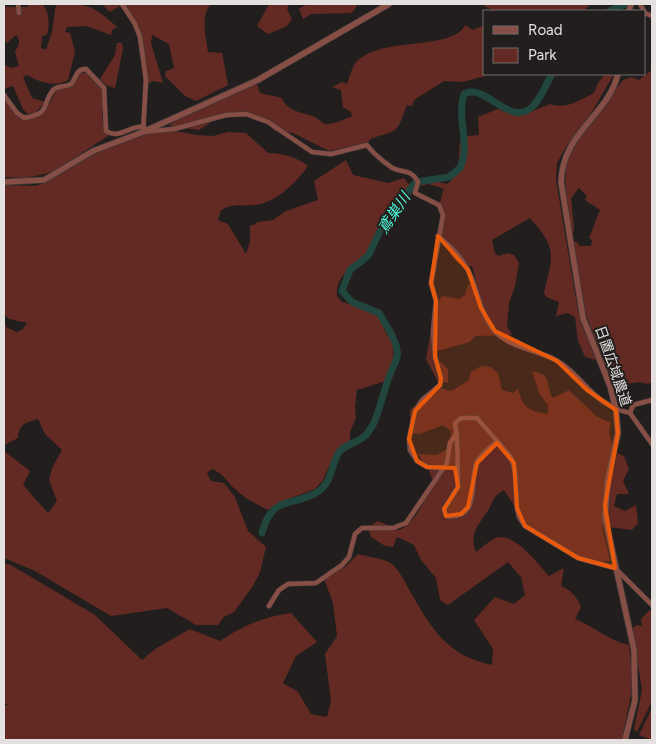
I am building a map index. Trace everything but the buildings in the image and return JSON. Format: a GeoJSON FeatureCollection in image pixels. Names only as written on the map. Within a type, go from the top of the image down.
{"type":"FeatureCollection","features":[{"type":"Feature","properties":{"kind":"street"},"geometry":{"type":"LineString","coordinates":[[18,4],[19,13]]}},
{"type":"Feature","properties":{"kind":"street"},"geometry":{"type":"LineString","coordinates":[[122,4],[135,24],[140,37],[146,80],[143,130]]}},
{"type":"Feature","properties":{"kind":"street"},"geometry":{"type":"LineString","coordinates":[[4,182],[44,180],[93,151],[258,80],[389,4]]}},
{"type":"Feature","properties":{"kind":"street"},"geometry":{"type":"LineString","coordinates":[[4,95],[21,116],[24,118],[35,116],[47,105],[50,95],[56,87],[67,86],[72,82],[76,73],[86,69],[104,88],[106,131],[112,135],[123,134],[138,126],[143,130],[174,129],[226,115],[246,114],[268,122],[312,152],[331,154],[367,145],[389,166],[406,170],[416,177],[418,182],[415,193],[439,205],[443,214],[431,283],[436,301],[433,332],[434,357],[442,378],[440,385],[422,400],[415,411],[409,439],[410,450],[417,461],[427,467],[443,468]]}},
{"type":"Feature","properties":{"kind":"street","name":"日置広域農道"},"geometry":{"type":"LineString","coordinates":[[617,75],[603,103],[577,136],[565,156],[562,182],[583,318],[610,386],[616,410],[618,433],[605,505],[606,524],[636,666],[635,700],[625,740]]}},
{"type":"Feature","properties":{"kind":"street"},"geometry":{"type":"LineString","coordinates":[[438,236],[457,252],[468,270],[481,308],[495,332],[510,342],[536,350],[557,361],[587,390],[616,410],[630,413],[652,444]]}},
{"type":"Feature","properties":{"kind":"street"},"geometry":{"type":"LineString","coordinates":[[630,413],[633,405],[652,400]]}},
{"type":"Feature","properties":{"kind":"street"},"geometry":{"type":"LineString","coordinates":[[496,442],[477,463],[474,490],[468,507],[461,514],[446,516],[444,509],[458,487],[456,420],[477,418],[496,442],[506,450],[514,463],[517,508],[525,526],[578,558],[603,567],[615,568],[652,605]]}},
{"type":"Feature","properties":{"kind":"street"},"geometry":{"type":"LineString","coordinates":[[269,606],[279,590],[288,584],[316,584],[342,565],[349,557],[355,534],[362,528],[393,528],[406,523],[447,463],[450,443],[457,433]]}},
{"type":"Feature","properties":{"kind":"highlighted area"},"geometry":{"type":"Polygon","coordinates":[[[438,236],[468,270],[481,308],[495,331],[557,361],[587,390],[616,410],[618,433],[605,505],[615,568],[578,558],[525,526],[517,508],[514,463],[497,443],[477,463],[468,507],[461,514],[446,516],[444,509],[458,487],[455,468],[427,467],[417,461],[409,439],[415,411],[440,385],[441,378],[435,357],[436,301],[431,283],[438,236]]]}},
{"type":"Feature","properties":{"kind":"green space"},"geometry":{"type":"Polygon","coordinates":[[[4,4],[5,7],[28,7],[28,4],[43,4],[48,15],[48,26],[47,35],[42,36],[41,48],[46,50],[52,32],[56,4],[76,4],[90,7],[102,14],[117,27],[112,30],[111,35],[86,26],[67,27],[65,32],[70,33],[75,52],[68,80],[52,84],[42,82],[27,75],[23,77],[32,98],[45,102],[35,113],[28,114],[23,109],[13,86],[4,89],[4,65],[12,68],[19,66],[15,52],[19,42],[16,35],[7,43],[4,40],[4,4]]]}},
{"type":"Feature","properties":{"kind":"green space"},"geometry":{"type":"Polygon","coordinates":[[[102,4],[123,4],[110,12],[102,4]]]}},
{"type":"Feature","properties":{"kind":"green space"},"geometry":{"type":"Polygon","coordinates":[[[124,4],[211,4],[205,20],[208,52],[222,53],[228,85],[196,101],[185,96],[165,76],[166,71],[174,68],[169,44],[152,35],[151,43],[163,83],[153,81],[147,84],[138,26],[124,4]]]}},
{"type":"Feature","properties":{"kind":"green space"},"geometry":{"type":"Polygon","coordinates":[[[269,4],[289,4],[287,9],[292,19],[287,26],[268,34],[257,26],[269,4]]]}},
{"type":"Feature","properties":{"kind":"green space"},"geometry":{"type":"Polygon","coordinates":[[[307,4],[358,4],[352,13],[311,14],[303,19],[299,9],[307,4]]]}},
{"type":"Feature","properties":{"kind":"green space"},"geometry":{"type":"Polygon","coordinates":[[[481,4],[590,4],[585,10],[492,10],[481,4]]]}},
{"type":"Feature","properties":{"kind":"green space"},"geometry":{"type":"Polygon","coordinates":[[[465,25],[473,30],[483,26],[483,75],[485,76],[463,82],[444,81],[414,100],[412,106],[407,105],[396,129],[390,133],[372,138],[369,142],[329,151],[293,133],[275,131],[257,115],[241,113],[220,116],[199,130],[169,126],[177,119],[256,82],[260,93],[282,98],[284,103],[291,109],[315,117],[325,124],[338,122],[352,116],[351,112],[343,107],[341,90],[332,87],[342,82],[347,84],[354,65],[364,56],[378,50],[430,42],[458,33],[465,25]]]}},
{"type":"Feature","properties":{"kind":"green space"},"geometry":{"type":"Polygon","coordinates":[[[117,43],[122,43],[123,49],[115,88],[106,85],[100,79],[115,55],[117,43]]]}},
{"type":"Feature","properties":{"kind":"green space"},"geometry":{"type":"Polygon","coordinates":[[[652,70],[652,382],[648,384],[639,382],[621,385],[615,376],[609,377],[585,312],[573,243],[576,241],[580,246],[591,246],[592,240],[589,238],[600,210],[585,200],[587,196],[579,188],[571,198],[574,228],[572,241],[565,183],[567,162],[580,135],[623,80],[632,77],[639,80],[652,70]]]}},
{"type":"Feature","properties":{"kind":"green space"},"geometry":{"type":"Polygon","coordinates":[[[81,72],[89,74],[103,90],[102,116],[104,127],[114,132],[53,172],[26,178],[4,177],[4,97],[21,113],[34,118],[49,105],[57,87],[70,82],[81,72]]]}},
{"type":"Feature","properties":{"kind":"green space"},"geometry":{"type":"Polygon","coordinates":[[[604,75],[613,75],[592,112],[566,147],[557,163],[556,180],[581,322],[596,360],[585,357],[578,341],[575,317],[567,313],[556,316],[559,302],[546,297],[544,293],[551,254],[546,238],[530,218],[492,240],[495,254],[499,256],[507,253],[514,255],[519,263],[515,286],[509,303],[507,326],[512,335],[475,336],[470,342],[437,351],[436,358],[448,369],[448,383],[438,382],[426,359],[434,311],[442,296],[459,299],[465,295],[468,285],[476,281],[472,266],[466,266],[457,262],[440,239],[440,208],[444,189],[429,184],[421,186],[421,183],[433,181],[447,184],[455,176],[458,166],[460,142],[467,136],[479,135],[478,117],[498,109],[515,116],[523,115],[550,104],[556,106],[567,105],[594,93],[604,75]]]}},
{"type":"Feature","properties":{"kind":"green space"},"geometry":{"type":"Polygon","coordinates":[[[153,127],[197,135],[213,136],[228,132],[246,133],[268,153],[289,156],[308,166],[292,185],[271,200],[255,205],[229,206],[221,210],[218,220],[228,224],[246,254],[250,242],[250,226],[257,222],[273,220],[286,211],[318,200],[314,181],[346,160],[353,175],[388,183],[404,178],[413,190],[404,204],[388,214],[381,222],[371,254],[360,264],[348,271],[340,280],[337,296],[342,302],[369,309],[378,316],[393,343],[393,374],[386,381],[357,390],[356,418],[350,432],[350,442],[335,453],[323,480],[315,489],[291,498],[268,510],[243,496],[216,471],[212,469],[207,473],[211,481],[224,483],[235,497],[248,531],[266,547],[260,572],[253,586],[234,612],[224,617],[218,625],[196,625],[167,608],[111,616],[35,571],[4,558],[4,451],[30,471],[23,485],[48,513],[57,501],[49,480],[52,468],[62,450],[45,434],[38,419],[21,427],[18,438],[4,445],[4,319],[6,327],[17,332],[23,329],[27,323],[9,319],[4,314],[4,185],[35,186],[47,182],[70,163],[153,127]]]}},
{"type":"Feature","properties":{"kind":"green space"},"geometry":{"type":"Polygon","coordinates":[[[481,366],[490,367],[498,373],[502,390],[513,393],[518,389],[522,400],[528,408],[536,412],[548,414],[548,405],[540,395],[532,371],[544,375],[548,381],[553,398],[569,390],[596,416],[611,423],[609,431],[611,441],[617,453],[624,456],[629,469],[623,481],[629,494],[617,494],[614,506],[625,511],[636,505],[638,523],[632,530],[602,526],[610,561],[584,562],[572,552],[541,535],[526,523],[504,490],[494,499],[478,526],[473,540],[476,552],[496,538],[510,539],[526,550],[549,576],[564,568],[561,586],[573,594],[581,607],[575,619],[615,640],[629,645],[633,685],[622,740],[4,740],[4,707],[8,704],[4,704],[4,563],[11,565],[95,615],[142,660],[155,649],[190,629],[220,641],[237,630],[254,623],[291,613],[317,642],[296,656],[283,683],[298,692],[311,714],[327,717],[331,701],[325,654],[337,636],[333,603],[323,576],[345,567],[358,554],[392,564],[434,630],[443,640],[463,655],[492,665],[493,649],[474,620],[495,597],[514,604],[525,595],[521,577],[508,562],[448,605],[440,600],[436,578],[421,560],[414,545],[397,537],[393,547],[385,546],[371,537],[368,527],[378,521],[399,530],[411,522],[434,484],[429,471],[418,454],[437,455],[450,447],[451,431],[443,425],[420,434],[410,433],[410,410],[435,387],[451,391],[468,381],[471,372],[481,366]]]}},
{"type":"Feature","properties":{"kind":"green space"},"geometry":{"type":"Polygon","coordinates":[[[650,610],[652,611],[652,701],[637,732],[634,729],[642,690],[632,628],[637,625],[642,626],[641,619],[650,610]]]}},
{"type":"Feature","properties":{"kind":"green space"},"geometry":{"type":"Polygon","coordinates":[[[652,708],[652,740],[639,735],[652,708]]]}},
{"type":"Feature","properties":{"kind":"waterway","name":"鳶巣川"},"geometry":{"type":"LineString","coordinates":[[612,10],[625,4]]}},
{"type":"Feature","properties":{"kind":"waterway","name":"鳶巣川"},"geometry":{"type":"LineString","coordinates":[[262,533],[266,520],[278,507],[285,503],[310,496],[324,487],[340,451],[366,435],[376,418],[389,377],[397,360],[395,341],[379,313],[352,302],[342,291],[350,270],[368,256],[386,219],[416,182],[449,177],[460,168],[464,150],[462,112],[464,94],[472,92],[480,94],[506,109],[524,112],[538,100],[551,75]]}}]}
